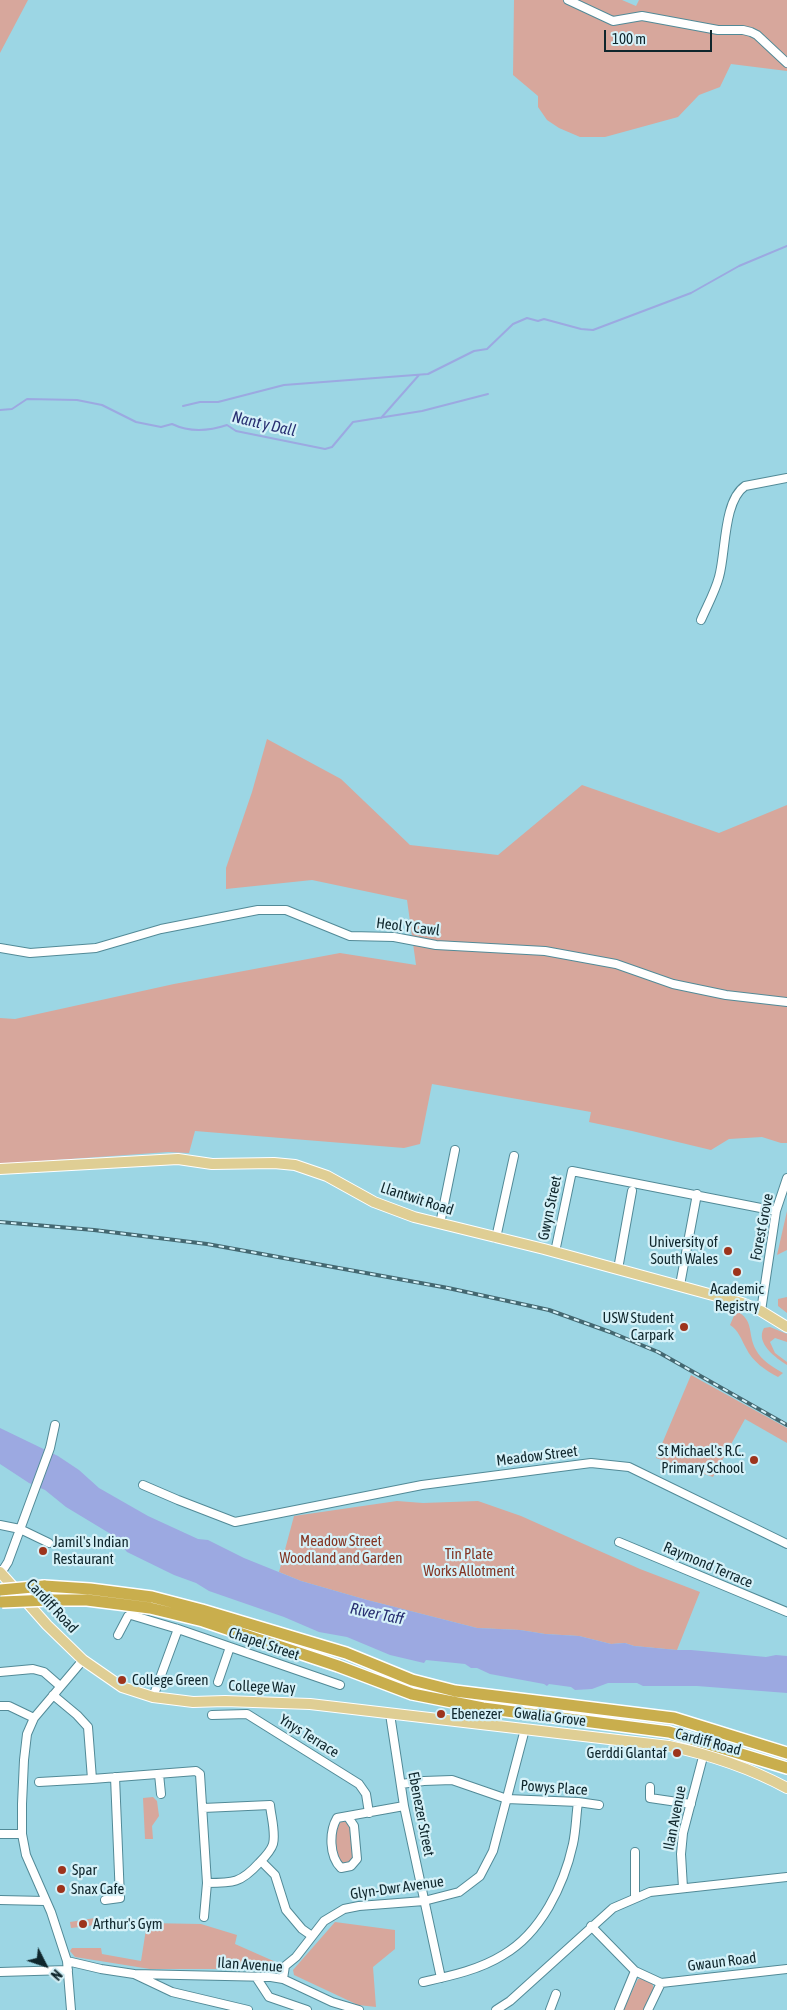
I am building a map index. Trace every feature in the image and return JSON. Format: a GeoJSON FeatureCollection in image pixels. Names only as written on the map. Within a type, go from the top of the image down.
{"type":"FeatureCollection","features":[{"type":"Feature","properties":{"kind":"highway"},"geometry":{"type":"LineString","coordinates":[[0,1590],[44,1586],[90,1589],[152,1598],[202,1610],[346,1654],[412,1680],[455,1691],[674,1718],[787,1753]]}},
{"type":"Feature","properties":{"kind":"highway"},"geometry":{"type":"LineString","coordinates":[[1,1602],[87,1600],[150,1608],[203,1621],[338,1666],[412,1694],[483,1708],[670,1732],[787,1768]]}},
{"type":"Feature","properties":{"kind":"main road","name":"Llantwit Road"},"geometry":{"type":"LineString","coordinates":[[0,1169],[178,1159],[212,1164],[274,1163],[295,1165],[327,1176],[381,1205],[440,1224],[555,1252],[742,1303],[761,1311],[787,1326]]}},
{"type":"Feature","properties":{"kind":"main road","name":"Cardiff Road"},"geometry":{"type":"LineString","coordinates":[[1,1573],[83,1660]]}},
{"type":"Feature","properties":{"kind":"main road","name":"College Way"},"geometry":{"type":"LineString","coordinates":[[83,1660],[122,1687],[153,1697],[194,1702],[282,1702],[390,1714]]}},
{"type":"Feature","properties":{"kind":"main road","name":"Gwalia Grove"},"geometry":{"type":"LineString","coordinates":[[390,1714],[616,1740]]}},
{"type":"Feature","properties":{"kind":"main road","name":"Cardiff Road"},"geometry":{"type":"LineString","coordinates":[[616,1740],[669,1746],[704,1753],[751,1770],[787,1788]]}},
{"type":"Feature","properties":{"kind":"street"},"geometry":{"type":"LineString","coordinates":[[568,0],[613,21],[642,16],[718,30],[743,30],[751,32],[757,35],[787,63]]}},
{"type":"Feature","properties":{"kind":"street"},"geometry":{"type":"LineString","coordinates":[[701,620],[719,578],[732,502],[739,490],[745,486],[787,478]]}},
{"type":"Feature","properties":{"kind":"street","name":"Heol Y Cawl"},"geometry":{"type":"LineString","coordinates":[[0,948],[30,953],[96,948],[161,929],[258,910],[286,910],[350,936],[394,937],[436,946],[545,951],[616,964],[673,984],[717,993],[787,1002]]}},
{"type":"Feature","properties":{"kind":"street"},"geometry":{"type":"LineString","coordinates":[[440,1224],[454,1150]]}},
{"type":"Feature","properties":{"kind":"street"},"geometry":{"type":"LineString","coordinates":[[496,1238],[514,1156]]}},
{"type":"Feature","properties":{"kind":"street","name":"Gwyn Street"},"geometry":{"type":"LineString","coordinates":[[555,1252],[572,1171],[697,1194]]}},
{"type":"Feature","properties":{"kind":"street","name":"Forest Grove"},"geometry":{"type":"LineString","coordinates":[[761,1311],[776,1211],[787,1178]]}},
{"type":"Feature","properties":{"kind":"street"},"geometry":{"type":"LineString","coordinates":[[618,1269],[632,1191]]}},
{"type":"Feature","properties":{"kind":"street"},"geometry":{"type":"LineString","coordinates":[[680,1285],[697,1194],[776,1211]]}},
{"type":"Feature","properties":{"kind":"street"},"geometry":{"type":"LineString","coordinates":[[1,1573],[8,1562],[50,1448],[55,1425]]}},
{"type":"Feature","properties":{"kind":"street","name":"Meadow Street"},"geometry":{"type":"LineString","coordinates":[[143,1484],[235,1522],[422,1485],[591,1462],[628,1467],[787,1544]]}},
{"type":"Feature","properties":{"kind":"street"},"geometry":{"type":"LineString","coordinates":[[0,1525],[20,1529],[49,1543]]}},
{"type":"Feature","properties":{"kind":"street","name":"Raymond Terrace"},"geometry":{"type":"LineString","coordinates":[[619,1542],[787,1612]]}},
{"type":"Feature","properties":{"kind":"street","name":"Chapel Street"},"geometry":{"type":"LineString","coordinates":[[118,1635],[130,1615],[178,1629],[340,1685]]}},
{"type":"Feature","properties":{"kind":"street"},"geometry":{"type":"LineString","coordinates":[[153,1697],[178,1629]]}},
{"type":"Feature","properties":{"kind":"street"},"geometry":{"type":"LineString","coordinates":[[218,1682],[230,1647]]}},
{"type":"Feature","properties":{"kind":"street"},"geometry":{"type":"LineString","coordinates":[[70,2010],[66,1961],[51,1912],[26,1855],[22,1834],[24,1760],[28,1734],[34,1718],[83,1660]]}},
{"type":"Feature","properties":{"kind":"street"},"geometry":{"type":"LineString","coordinates":[[0,1672],[33,1669],[44,1672],[60,1686]]}},
{"type":"Feature","properties":{"kind":"street"},"geometry":{"type":"LineString","coordinates":[[53,1695],[88,1727],[92,1779]]}},
{"type":"Feature","properties":{"kind":"street"},"geometry":{"type":"LineString","coordinates":[[0,1706],[9,1706],[34,1718]]}},
{"type":"Feature","properties":{"kind":"street","name":"Ynys Terrace"},"geometry":{"type":"LineString","coordinates":[[212,1715],[247,1714],[363,1788],[369,1813]]}},
{"type":"Feature","properties":{"kind":"street","name":"Ebenezer Street"},"geometry":{"type":"LineString","coordinates":[[390,1714],[404,1806],[441,1978]]}},
{"type":"Feature","properties":{"kind":"street","name":"Glyn-Dwr Avenue"},"geometry":{"type":"LineString","coordinates":[[284,1979],[285,1966],[296,1957],[324,1921],[344,1909],[358,1906],[424,1901],[459,1892],[480,1876],[493,1851],[525,1729]]}},
{"type":"Feature","properties":{"kind":"street","name":"Ilan Avenue"},"geometry":{"type":"LineString","coordinates":[[683,1888],[681,1854],[683,1833],[704,1753]]}},
{"type":"Feature","properties":{"kind":"street"},"geometry":{"type":"LineString","coordinates":[[39,1782],[196,1771],[200,1774],[207,1883],[204,1917]]}},
{"type":"Feature","properties":{"kind":"street"},"geometry":{"type":"LineString","coordinates":[[160,1774],[160,1794]]}},
{"type":"Feature","properties":{"kind":"street"},"geometry":{"type":"LineString","coordinates":[[105,1900],[120,1898],[115,1777]]}},
{"type":"Feature","properties":{"kind":"street","name":"Powys Place"},"geometry":{"type":"LineString","coordinates":[[401,1784],[452,1780],[507,1799],[578,1802],[599,1805]]}},
{"type":"Feature","properties":{"kind":"street"},"geometry":{"type":"LineString","coordinates":[[650,1787],[650,1798],[691,1804]]}},
{"type":"Feature","properties":{"kind":"street"},"geometry":{"type":"LineString","coordinates":[[423,1982],[480,1967],[504,1955],[529,1935],[546,1911],[559,1887],[573,1844],[578,1802]]}},
{"type":"Feature","properties":{"kind":"street"},"geometry":{"type":"LineString","coordinates":[[203,1808],[270,1805],[273,1844],[248,1876],[236,1882],[207,1883]]}},
{"type":"Feature","properties":{"kind":"street"},"geometry":{"type":"LineString","coordinates":[[348,1817],[354,1826],[357,1859],[351,1866],[341,1868],[334,1861],[331,1828],[337,1818],[404,1806]]}},
{"type":"Feature","properties":{"kind":"street"},"geometry":{"type":"LineString","coordinates":[[0,1834],[22,1834]]}},
{"type":"Feature","properties":{"kind":"street"},"geometry":{"type":"LineString","coordinates":[[635,1852],[635,1898]]}},
{"type":"Feature","properties":{"kind":"street"},"geometry":{"type":"LineString","coordinates":[[261,1861],[275,1875],[286,1910],[297,1924],[312,1936]]}},
{"type":"Feature","properties":{"kind":"street"},"geometry":{"type":"LineString","coordinates":[[496,2010],[510,2001],[613,1908],[650,1892],[787,1877]]}},
{"type":"Feature","properties":{"kind":"street"},"geometry":{"type":"LineString","coordinates":[[0,1900],[45,1901]]}},
{"type":"Feature","properties":{"kind":"street"},"geometry":{"type":"LineString","coordinates":[[591,1926],[635,1971],[661,1983],[648,2010]]}},
{"type":"Feature","properties":{"kind":"street"},"geometry":{"type":"LineString","coordinates":[[66,1961],[101,1970],[134,1974],[172,1992],[248,2010]]}},
{"type":"Feature","properties":{"kind":"street","name":"Gwaun Road"},"geometry":{"type":"LineString","coordinates":[[661,1983],[787,1969]]}},
{"type":"Feature","properties":{"kind":"street"},"geometry":{"type":"LineString","coordinates":[[0,1972],[68,1970]]}},
{"type":"Feature","properties":{"kind":"street"},"geometry":{"type":"LineString","coordinates":[[619,2010],[635,1971]]}},
{"type":"Feature","properties":{"kind":"street","name":"Ilan Avenue"},"geometry":{"type":"LineString","coordinates":[[134,1974],[284,1979],[332,2002],[359,2010]]}},
{"type":"Feature","properties":{"kind":"street"},"geometry":{"type":"LineString","coordinates":[[256,1977],[269,1998],[306,2010]]}},
{"type":"Feature","properties":{"kind":"street"},"geometry":{"type":"LineString","coordinates":[[550,2010],[556,1994]]}},
{"type":"Feature","properties":{"kind":"green space"},"geometry":{"type":"Polygon","coordinates":[[[0,0],[28,0],[0,53],[0,0]]]}},
{"type":"Feature","properties":{"kind":"green space"},"geometry":{"type":"Polygon","coordinates":[[[514,0],[622,0],[636,6],[639,0],[787,0],[787,71],[731,64],[720,87],[699,95],[678,117],[605,137],[580,137],[559,128],[547,120],[538,107],[538,96],[513,75],[514,0]]]}},
{"type":"Feature","properties":{"kind":"green space"},"geometry":{"type":"Polygon","coordinates":[[[267,739],[341,779],[410,845],[498,855],[582,785],[719,833],[787,805],[787,1143],[762,1137],[729,1139],[711,1150],[589,1122],[591,1112],[432,1084],[420,1144],[404,1148],[195,1131],[189,1153],[168,1152],[0,1164],[0,1018],[15,1019],[174,984],[340,953],[416,965],[407,900],[312,880],[226,889],[226,868],[252,792],[267,739]]]}},
{"type":"Feature","properties":{"kind":"green space"},"geometry":{"type":"Polygon","coordinates":[[[787,1211],[787,1250],[777,1255],[787,1211]]]}},
{"type":"Feature","properties":{"kind":"green space"},"geometry":{"type":"Polygon","coordinates":[[[787,1297],[787,1313],[778,1306],[778,1299],[787,1297]]]}},
{"type":"Feature","properties":{"kind":"green space"},"geometry":{"type":"Polygon","coordinates":[[[736,1311],[746,1319],[758,1354],[783,1373],[778,1377],[764,1369],[756,1361],[749,1353],[738,1333],[730,1325],[736,1311]]]}},
{"type":"Feature","properties":{"kind":"green space"},"geometry":{"type":"Polygon","coordinates":[[[770,1327],[787,1334],[787,1342],[775,1338],[770,1342],[775,1353],[787,1362],[787,1365],[768,1350],[764,1344],[762,1334],[764,1328],[770,1327]]]}},
{"type":"Feature","properties":{"kind":"green space"},"geometry":{"type":"Polygon","coordinates":[[[691,1375],[787,1428],[787,1443],[745,1419],[713,1477],[656,1458],[691,1375]]]}},
{"type":"Feature","properties":{"kind":"green space","name":"Tin Plate Works Allotment"},"geometry":{"type":"Polygon","coordinates":[[[397,1501],[423,1503],[478,1501],[521,1516],[640,1569],[700,1592],[677,1650],[634,1646],[625,1643],[611,1644],[579,1636],[477,1628],[367,1600],[301,1581],[279,1572],[294,1516],[397,1501]]]}},
{"type":"Feature","properties":{"kind":"green space"},"geometry":{"type":"Polygon","coordinates":[[[153,1797],[157,1801],[159,1816],[152,1826],[153,1839],[145,1839],[143,1798],[153,1797]]]}},
{"type":"Feature","properties":{"kind":"green space"},"geometry":{"type":"Polygon","coordinates":[[[343,1821],[349,1823],[353,1834],[354,1848],[351,1859],[347,1863],[341,1864],[335,1854],[333,1841],[335,1829],[343,1821]]]}},
{"type":"Feature","properties":{"kind":"green space","name":"Arthur's Gym"},"geometry":{"type":"Polygon","coordinates":[[[95,1918],[96,1925],[71,1928],[70,1922],[95,1918]]]}},
{"type":"Feature","properties":{"kind":"green space"},"geometry":{"type":"Polygon","coordinates":[[[335,1922],[395,1930],[395,1949],[373,1967],[376,2007],[358,2005],[294,1975],[293,1970],[335,1922]]]}},
{"type":"Feature","properties":{"kind":"green space"},"geometry":{"type":"Polygon","coordinates":[[[147,1923],[201,1924],[237,1935],[235,1944],[278,1963],[274,1969],[150,1969],[75,1957],[70,1951],[72,1948],[101,1948],[102,1954],[141,1961],[147,1923]]]}},
{"type":"Feature","properties":{"kind":"green space"},"geometry":{"type":"Polygon","coordinates":[[[638,1979],[652,1983],[654,1989],[645,2010],[623,2010],[638,1979]]]}},
{"type":"Feature","properties":{"kind":"water","name":"River Taff"},"geometry":{"type":"Polygon","coordinates":[[[0,1428],[58,1456],[79,1470],[99,1488],[148,1516],[198,1539],[208,1540],[244,1558],[301,1581],[477,1628],[579,1636],[611,1644],[625,1643],[634,1646],[677,1650],[766,1657],[776,1655],[787,1656],[787,1693],[697,1686],[643,1686],[637,1683],[608,1683],[592,1689],[575,1690],[571,1687],[549,1684],[547,1686],[490,1674],[465,1664],[426,1660],[424,1663],[390,1655],[347,1637],[319,1632],[284,1617],[209,1591],[196,1583],[174,1575],[127,1552],[114,1536],[66,1507],[45,1490],[29,1483],[0,1464],[0,1428]]]}},
{"type":"Feature","properties":{"kind":"waterway"},"geometry":{"type":"LineString","coordinates":[[183,406],[200,402],[218,402],[284,385],[428,374],[474,351],[487,349],[513,324],[527,318],[538,321],[544,319],[581,329],[593,330],[691,293],[739,266],[787,246]]}},
{"type":"Feature","properties":{"kind":"waterway"},"geometry":{"type":"LineString","coordinates":[[381,418],[419,375]]}},
{"type":"Feature","properties":{"kind":"waterway","name":"Nant y Dall"},"geometry":{"type":"LineString","coordinates":[[0,410],[12,409],[27,399],[77,400],[102,405],[136,422],[161,427],[172,424],[186,429],[200,430],[227,425],[236,431],[325,449],[332,447],[353,422],[422,411],[488,394]]}},
{"type":"Feature","properties":{"kind":"railway"},"geometry":{"type":"LineString","coordinates":[[0,1222],[94,1230],[207,1244],[448,1288],[549,1310],[658,1352],[787,1425]]}},
{"type":"Feature","properties":{"kind":"place","name":"University of South Wales"},"geometry":{"type":"Point","coordinates":[728,1251]}},
{"type":"Feature","properties":{"kind":"place","name":"Academic Registry"},"geometry":{"type":"Point","coordinates":[737,1272]}},
{"type":"Feature","properties":{"kind":"place","name":"USW Student Carpark"},"geometry":{"type":"Point","coordinates":[684,1327]}},
{"type":"Feature","properties":{"kind":"place","name":"St Michael's R.C. Primary School"},"geometry":{"type":"Point","coordinates":[754,1460]}},
{"type":"Feature","properties":{"kind":"place","name":"Jamil's Indian Restaurant"},"geometry":{"type":"Point","coordinates":[43,1551]}},
{"type":"Feature","properties":{"kind":"place","name":"College Green"},"geometry":{"type":"Point","coordinates":[122,1680]}},
{"type":"Feature","properties":{"kind":"place","name":"Ebenezer"},"geometry":{"type":"Point","coordinates":[441,1714]}},
{"type":"Feature","properties":{"kind":"place","name":"Gerddi Glantaf"},"geometry":{"type":"Point","coordinates":[677,1753]}},
{"type":"Feature","properties":{"kind":"place","name":"Spar"},"geometry":{"type":"Point","coordinates":[62,1870]}},
{"type":"Feature","properties":{"kind":"place","name":"Snax Cafe"},"geometry":{"type":"Point","coordinates":[61,1889]}},
{"type":"Feature","properties":{"kind":"place","name":"Arthur's Gym"},"geometry":{"type":"Point","coordinates":[83,1924]}},
{"type":"Feature","properties":{"kind":"park label","name":"Meadow Street Woodland and Garden"},"geometry":{"type":"Point","coordinates":[341,1550]}}]}
